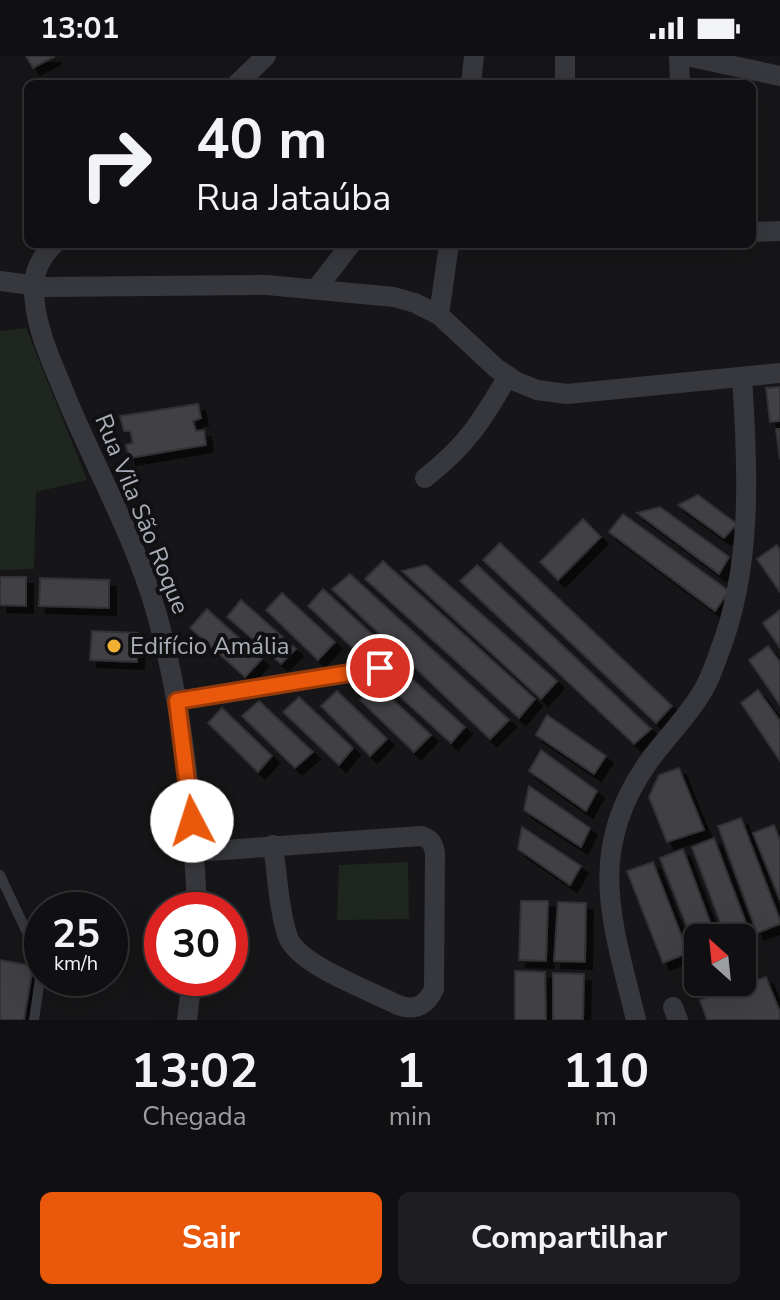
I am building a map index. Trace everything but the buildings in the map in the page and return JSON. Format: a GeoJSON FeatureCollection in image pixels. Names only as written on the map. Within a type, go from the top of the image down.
{"type":"FeatureCollection","features":[{"type":"Feature","properties":{"kind":"street"},"geometry":{"type":"LineString","coordinates":[[241,80],[266,56]]}},
{"type":"Feature","properties":{"kind":"street"},"geometry":{"type":"LineString","coordinates":[[471,80],[474,56]]}},
{"type":"Feature","properties":{"kind":"street"},"geometry":{"type":"LineString","coordinates":[[565,56],[565,80]]}},
{"type":"Feature","properties":{"kind":"street"},"geometry":{"type":"LineString","coordinates":[[679,56],[680,80]]}},
{"type":"Feature","properties":{"kind":"street"},"geometry":{"type":"LineString","coordinates":[[686,56],[780,76]]}},
{"type":"Feature","properties":{"kind":"street"},"geometry":{"type":"LineString","coordinates":[[756,232],[780,231]]}},
{"type":"Feature","properties":{"kind":"street"},"geometry":{"type":"LineString","coordinates":[[34,284],[37,268],[50,248]]}},
{"type":"Feature","properties":{"kind":"street"},"geometry":{"type":"LineString","coordinates":[[316,289],[348,248]]}},
{"type":"Feature","properties":{"kind":"street"},"geometry":{"type":"LineString","coordinates":[[439,315],[448,248]]}},
{"type":"Feature","properties":{"kind":"street"},"geometry":{"type":"LineString","coordinates":[[0,281],[46,287],[198,284],[316,289],[394,297],[439,315],[508,376],[537,390],[567,394],[780,373]]}},
{"type":"Feature","properties":{"kind":"street","name":"Rua Vila São Roque"},"geometry":{"type":"LineString","coordinates":[[34,284],[44,342],[143,573],[160,626],[177,701],[195,852],[196,892]]}},
{"type":"Feature","properties":{"kind":"street"},"geometry":{"type":"LineString","coordinates":[[425,478],[456,453],[477,428],[508,376]]}},
{"type":"Feature","properties":{"kind":"street"},"geometry":{"type":"LineString","coordinates":[[636,1020],[610,900],[608,864],[612,837],[626,800],[645,767],[706,686],[732,612],[742,557],[747,492],[742,377]]}},
{"type":"Feature","properties":{"kind":"street"},"geometry":{"type":"LineString","coordinates":[[177,701],[380,668]]}},
{"type":"Feature","properties":{"kind":"street"},"geometry":{"type":"LineString","coordinates":[[195,852],[273,845],[421,836],[433,843],[434,989],[429,1000],[409,1009],[323,968],[297,952],[288,939],[273,845]]}},
{"type":"Feature","properties":{"kind":"street"},"geometry":{"type":"LineString","coordinates":[[187,1020],[190,996]]}},
{"type":"Feature","properties":{"kind":"lane"},"geometry":{"type":"LineString","coordinates":[[0,875],[37,954],[41,972],[34,1020]]}},
{"type":"Feature","properties":{"kind":"shaded area"},"geometry":{"type":"Polygon","coordinates":[[[26,328],[87,480],[36,492],[34,569],[0,570],[0,331],[26,328]]]}},
{"type":"Feature","properties":{"kind":"shaded area"},"geometry":{"type":"Polygon","coordinates":[[[408,862],[409,919],[337,920],[339,865],[408,862]]]}},
{"type":"Feature","properties":{"kind":"place","name":"Edifício Amália"},"geometry":{"type":"Point","coordinates":[114,646]}},
{"type":"Feature","properties":{"kind":"route"},"geometry":{"type":"LineString","coordinates":[[192,821],[177,701],[380,668]]}}]}
